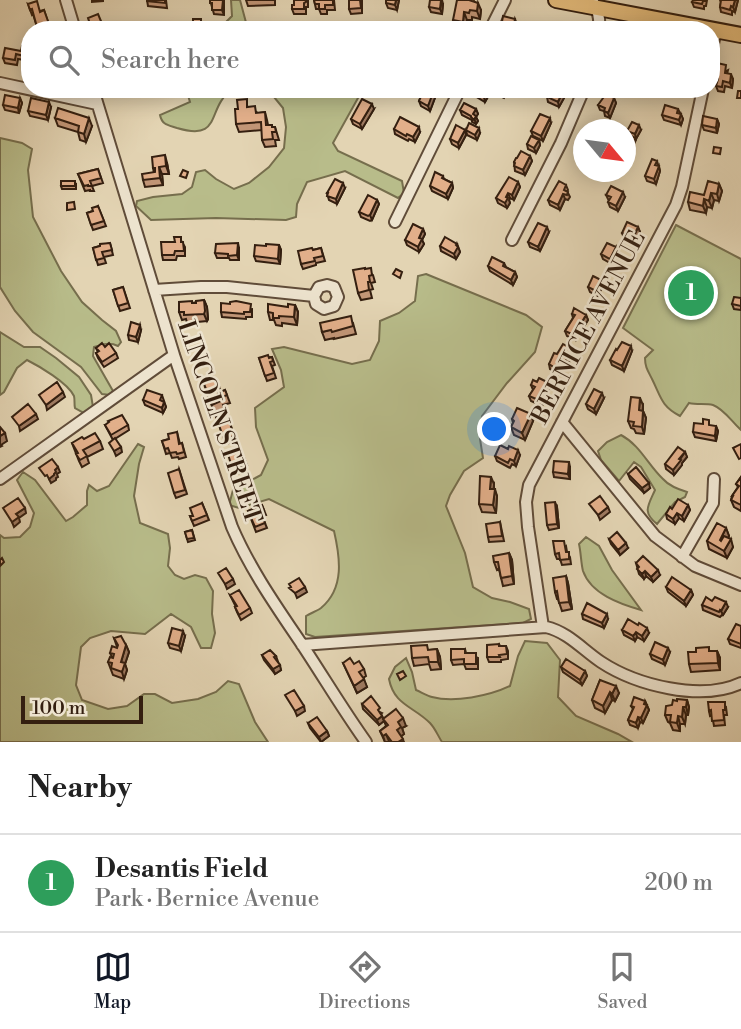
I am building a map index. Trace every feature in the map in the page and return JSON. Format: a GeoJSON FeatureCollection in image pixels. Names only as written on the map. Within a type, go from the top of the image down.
{"type":"FeatureCollection","features":[{"type":"Feature","properties":{"kind":"main road"},"geometry":{"type":"LineString","coordinates":[[556,0],[594,4],[674,21]]}},
{"type":"Feature","properties":{"kind":"main road"},"geometry":{"type":"LineString","coordinates":[[720,31],[741,35]]}},
{"type":"Feature","properties":{"kind":"street"},"geometry":{"type":"LineString","coordinates":[[66,0],[72,21]]}},
{"type":"Feature","properties":{"kind":"street"},"geometry":{"type":"LineString","coordinates":[[494,21],[505,0]]}},
{"type":"Feature","properties":{"kind":"street"},"geometry":{"type":"LineString","coordinates":[[594,4],[600,21]]}},
{"type":"Feature","properties":{"kind":"street"},"geometry":{"type":"LineString","coordinates":[[0,83],[21,88]]}},
{"type":"Feature","properties":{"kind":"street"},"geometry":{"type":"LineString","coordinates":[[69,98],[97,104]]}},
{"type":"Feature","properties":{"kind":"street","name":"LINCOLN STREET"},"geometry":{"type":"LineString","coordinates":[[95,98],[174,355],[237,539],[268,594],[366,742]]}},
{"type":"Feature","properties":{"kind":"street"},"geometry":{"type":"LineString","coordinates":[[395,222],[456,98]]}},
{"type":"Feature","properties":{"kind":"street"},"geometry":{"type":"LineString","coordinates":[[512,240],[561,143],[580,98]]}},
{"type":"Feature","properties":{"kind":"street","name":"BERNICE AVENUE"},"geometry":{"type":"LineString","coordinates":[[543,627],[528,527],[527,496],[531,479],[675,208],[701,98]]}},
{"type":"Feature","properties":{"kind":"street"},"geometry":{"type":"LineString","coordinates":[[154,290],[227,287],[314,296]]}},
{"type":"Feature","properties":{"kind":"street"},"geometry":{"type":"LineString","coordinates":[[0,479],[174,355]]}},
{"type":"Feature","properties":{"kind":"street"},"geometry":{"type":"LineString","coordinates":[[562,422],[666,546],[699,568],[741,585]]}},
{"type":"Feature","properties":{"kind":"street"},"geometry":{"type":"LineString","coordinates":[[682,557],[713,503],[714,479]]}},
{"type":"Feature","properties":{"kind":"street"},"geometry":{"type":"LineString","coordinates":[[302,645],[543,627],[557,630],[606,665],[644,683],[689,690],[723,689],[741,683]]}},
{"type":"Feature","properties":{"kind":"green space"},"geometry":{"type":"Polygon","coordinates":[[[231,0],[240,0],[246,21],[227,21],[232,16],[231,0]]]}},
{"type":"Feature","properties":{"kind":"green space"},"geometry":{"type":"Polygon","coordinates":[[[189,98],[223,98],[208,127],[202,130],[177,128],[162,121],[160,115],[190,102],[189,98]]]}},
{"type":"Feature","properties":{"kind":"green space"},"geometry":{"type":"Polygon","coordinates":[[[275,98],[358,98],[333,143],[338,151],[402,181],[404,193],[398,198],[345,171],[307,182],[297,204],[296,217],[286,220],[151,220],[136,206],[137,201],[182,194],[192,187],[196,172],[205,170],[234,189],[249,183],[269,167],[284,148],[286,127],[283,108],[275,98]]]}},
{"type":"Feature","properties":{"kind":"green space"},"geometry":{"type":"Polygon","coordinates":[[[0,138],[22,143],[32,149],[28,170],[33,217],[61,271],[82,302],[116,331],[121,342],[118,346],[106,344],[94,347],[93,356],[113,391],[110,395],[102,394],[81,367],[33,332],[0,287],[0,138]]]}},
{"type":"Feature","properties":{"kind":"green space"},"geometry":{"type":"Polygon","coordinates":[[[676,225],[741,259],[741,430],[713,405],[689,403],[680,416],[669,409],[646,366],[645,358],[653,350],[623,328],[676,225]]]}},
{"type":"Feature","properties":{"kind":"green space"},"geometry":{"type":"Polygon","coordinates":[[[426,274],[526,315],[542,327],[535,352],[482,416],[480,439],[483,458],[464,471],[446,506],[465,553],[473,587],[492,598],[529,609],[531,619],[523,623],[315,637],[306,634],[306,616],[329,600],[337,582],[339,562],[334,531],[269,499],[239,508],[229,505],[233,490],[261,475],[268,460],[256,427],[255,408],[284,387],[281,370],[272,349],[284,347],[352,364],[370,360],[379,341],[380,321],[399,313],[415,301],[418,276],[426,274]]]}},
{"type":"Feature","properties":{"kind":"green space"},"geometry":{"type":"Polygon","coordinates":[[[0,332],[24,347],[40,347],[56,358],[79,377],[91,395],[93,407],[84,413],[75,408],[74,396],[66,386],[27,360],[17,368],[0,395],[0,332]]]}},
{"type":"Feature","properties":{"kind":"green space"},"geometry":{"type":"Polygon","coordinates":[[[621,435],[639,450],[665,481],[687,492],[657,524],[648,512],[655,490],[641,467],[634,462],[619,481],[601,460],[598,451],[607,442],[621,435]]]}},
{"type":"Feature","properties":{"kind":"green space"},"geometry":{"type":"Polygon","coordinates":[[[138,444],[144,447],[134,496],[140,523],[168,534],[168,566],[175,575],[184,579],[195,575],[206,578],[213,591],[215,633],[211,648],[201,648],[191,627],[171,614],[145,634],[111,631],[90,638],[81,647],[76,685],[82,700],[108,709],[127,706],[144,694],[155,694],[172,703],[198,699],[216,692],[228,681],[239,684],[255,722],[268,742],[0,742],[0,535],[4,538],[20,537],[30,527],[34,513],[17,480],[23,472],[35,480],[66,521],[87,505],[89,485],[97,491],[109,486],[138,444]]]}},
{"type":"Feature","properties":{"kind":"green space"},"geometry":{"type":"Polygon","coordinates":[[[586,537],[599,546],[612,570],[641,610],[607,597],[592,586],[583,571],[579,544],[586,537]]]}},
{"type":"Feature","properties":{"kind":"green space"},"geometry":{"type":"Polygon","coordinates":[[[525,641],[547,643],[560,660],[558,697],[576,716],[632,742],[442,742],[424,717],[400,700],[389,679],[395,667],[406,658],[416,690],[430,696],[461,699],[502,690],[510,686],[525,641]]]}},
{"type":"Feature","properties":{"kind":"building"},"geometry":{"type":"Polygon","coordinates":[[[165,0],[165,3],[147,1],[165,0]]]}},
{"type":"Feature","properties":{"kind":"building"},"geometry":{"type":"Polygon","coordinates":[[[210,0],[223,0],[222,10],[212,10],[210,0]]]}},
{"type":"Feature","properties":{"kind":"building"},"geometry":{"type":"Polygon","coordinates":[[[294,0],[306,0],[304,9],[292,9],[294,0]]]}},
{"type":"Feature","properties":{"kind":"building"},"geometry":{"type":"Polygon","coordinates":[[[314,0],[333,0],[333,5],[325,5],[325,9],[319,9],[319,4],[315,4],[314,0]]]}},
{"type":"Feature","properties":{"kind":"building"},"geometry":{"type":"Polygon","coordinates":[[[349,0],[360,0],[361,8],[349,9],[349,0]]]}},
{"type":"Feature","properties":{"kind":"building"},"geometry":{"type":"Polygon","coordinates":[[[386,0],[396,0],[395,5],[386,3],[386,0]]]}},
{"type":"Feature","properties":{"kind":"building"},"geometry":{"type":"Polygon","coordinates":[[[430,0],[441,0],[440,9],[429,7],[430,0]]]}},
{"type":"Feature","properties":{"kind":"building"},"geometry":{"type":"Polygon","coordinates":[[[457,0],[478,3],[477,11],[464,12],[463,21],[453,20],[457,0]]]}},
{"type":"Feature","properties":{"kind":"building"},"geometry":{"type":"Polygon","coordinates":[[[721,0],[735,0],[730,10],[720,7],[721,0]]]}},
{"type":"Feature","properties":{"kind":"building"},"geometry":{"type":"Polygon","coordinates":[[[37,1],[40,12],[44,10],[48,21],[35,21],[28,4],[37,1]]]}},
{"type":"Feature","properties":{"kind":"building"},"geometry":{"type":"Polygon","coordinates":[[[705,1],[702,4],[692,2],[705,1]]]}},
{"type":"Feature","properties":{"kind":"building"},"geometry":{"type":"Polygon","coordinates":[[[98,14],[101,21],[89,21],[88,18],[98,14]]]}},
{"type":"Feature","properties":{"kind":"building"},"geometry":{"type":"Polygon","coordinates":[[[503,16],[515,19],[515,21],[502,21],[503,16]]]}},
{"type":"Feature","properties":{"kind":"building"},"geometry":{"type":"Polygon","coordinates":[[[5,48],[21,51],[21,55],[16,54],[15,60],[3,58],[5,48]]]}},
{"type":"Feature","properties":{"kind":"building"},"geometry":{"type":"Polygon","coordinates":[[[720,64],[726,65],[725,73],[731,74],[730,83],[723,81],[722,87],[720,64]]]}},
{"type":"Feature","properties":{"kind":"building"},"geometry":{"type":"Polygon","coordinates":[[[5,95],[20,98],[18,108],[3,105],[5,95]]]}},
{"type":"Feature","properties":{"kind":"building"},"geometry":{"type":"Polygon","coordinates":[[[31,98],[49,102],[46,115],[28,111],[31,98]]]}},
{"type":"Feature","properties":{"kind":"building"},"geometry":{"type":"Polygon","coordinates":[[[420,98],[431,98],[428,106],[419,101],[420,98]]]}},
{"type":"Feature","properties":{"kind":"building"},"geometry":{"type":"Polygon","coordinates":[[[603,98],[614,98],[608,113],[598,105],[603,98]]]}},
{"type":"Feature","properties":{"kind":"building"},"geometry":{"type":"Polygon","coordinates":[[[247,99],[247,107],[255,106],[256,113],[265,112],[266,125],[275,127],[276,132],[272,132],[273,139],[262,140],[261,122],[236,124],[237,100],[247,99]]]}},
{"type":"Feature","properties":{"kind":"building"},"geometry":{"type":"Polygon","coordinates":[[[362,99],[372,104],[360,124],[351,119],[362,99]]]}},
{"type":"Feature","properties":{"kind":"building"},"geometry":{"type":"Polygon","coordinates":[[[464,103],[476,109],[474,120],[460,110],[464,103]]]}},
{"type":"Feature","properties":{"kind":"building"},"geometry":{"type":"Polygon","coordinates":[[[665,105],[678,109],[677,113],[681,114],[679,120],[662,115],[665,105]]]}},
{"type":"Feature","properties":{"kind":"building"},"geometry":{"type":"Polygon","coordinates":[[[58,108],[89,118],[84,134],[78,132],[79,126],[55,118],[58,108]]]}},
{"type":"Feature","properties":{"kind":"building"},"geometry":{"type":"Polygon","coordinates":[[[540,114],[550,118],[541,136],[531,131],[540,114]]]}},
{"type":"Feature","properties":{"kind":"building"},"geometry":{"type":"Polygon","coordinates":[[[703,116],[717,119],[716,128],[702,125],[703,116]]]}},
{"type":"Feature","properties":{"kind":"building"},"geometry":{"type":"Polygon","coordinates":[[[400,117],[419,127],[413,137],[394,129],[400,117]]]}},
{"type":"Feature","properties":{"kind":"building"},"geometry":{"type":"Polygon","coordinates":[[[469,123],[479,128],[475,135],[466,130],[469,123]]]}},
{"type":"Feature","properties":{"kind":"building"},"geometry":{"type":"Polygon","coordinates":[[[456,125],[465,130],[458,143],[450,139],[456,125]]]}},
{"type":"Feature","properties":{"kind":"building"},"geometry":{"type":"Polygon","coordinates":[[[531,136],[539,140],[534,148],[527,144],[531,136]]]}},
{"type":"Feature","properties":{"kind":"building"},"geometry":{"type":"Polygon","coordinates":[[[714,147],[721,148],[720,154],[713,153],[714,147]]]}},
{"type":"Feature","properties":{"kind":"building"},"geometry":{"type":"Polygon","coordinates":[[[521,151],[530,156],[523,170],[514,166],[521,151]]]}},
{"type":"Feature","properties":{"kind":"building"},"geometry":{"type":"Polygon","coordinates":[[[165,155],[166,166],[159,167],[160,178],[143,180],[142,174],[155,172],[152,157],[165,155]]]}},
{"type":"Feature","properties":{"kind":"building"},"geometry":{"type":"Polygon","coordinates":[[[652,159],[657,161],[655,165],[659,166],[654,179],[645,176],[652,159]]]}},
{"type":"Feature","properties":{"kind":"building"},"geometry":{"type":"Polygon","coordinates":[[[98,169],[101,178],[90,181],[92,186],[84,186],[78,174],[98,169]]]}},
{"type":"Feature","properties":{"kind":"building"},"geometry":{"type":"Polygon","coordinates":[[[183,170],[188,172],[186,178],[180,176],[183,170]]]}},
{"type":"Feature","properties":{"kind":"building"},"geometry":{"type":"Polygon","coordinates":[[[435,172],[452,183],[446,194],[430,186],[435,172]]]}},
{"type":"Feature","properties":{"kind":"building"},"geometry":{"type":"Polygon","coordinates":[[[509,177],[518,182],[512,195],[508,193],[505,203],[496,198],[509,177]]]}},
{"type":"Feature","properties":{"kind":"building"},"geometry":{"type":"Polygon","coordinates":[[[335,179],[343,183],[336,199],[327,196],[335,179]]]}},
{"type":"Feature","properties":{"kind":"building"},"geometry":{"type":"Polygon","coordinates":[[[61,181],[75,181],[75,186],[61,186],[61,181]]]}},
{"type":"Feature","properties":{"kind":"building"},"geometry":{"type":"Polygon","coordinates":[[[559,181],[566,185],[564,190],[568,192],[567,195],[563,194],[558,205],[548,200],[559,181]]]}},
{"type":"Feature","properties":{"kind":"building"},"geometry":{"type":"Polygon","coordinates":[[[708,181],[719,184],[717,194],[711,193],[709,201],[704,199],[703,206],[688,202],[690,192],[704,195],[708,181]]]}},
{"type":"Feature","properties":{"kind":"building"},"geometry":{"type":"Polygon","coordinates":[[[611,186],[623,192],[616,206],[608,202],[611,197],[606,195],[611,186]]]}},
{"type":"Feature","properties":{"kind":"building"},"geometry":{"type":"Polygon","coordinates":[[[368,195],[377,200],[368,216],[359,212],[368,195]]]}},
{"type":"Feature","properties":{"kind":"building"},"geometry":{"type":"Polygon","coordinates":[[[74,202],[75,209],[67,210],[67,203],[74,202]]]}},
{"type":"Feature","properties":{"kind":"building"},"geometry":{"type":"Polygon","coordinates":[[[98,206],[104,221],[91,225],[87,213],[98,206]]]}},
{"type":"Feature","properties":{"kind":"building"},"geometry":{"type":"Polygon","coordinates":[[[627,222],[638,227],[633,238],[622,233],[627,222]]]}},
{"type":"Feature","properties":{"kind":"building"},"geometry":{"type":"Polygon","coordinates":[[[538,223],[547,227],[538,247],[528,242],[538,223]]]}},
{"type":"Feature","properties":{"kind":"building"},"geometry":{"type":"Polygon","coordinates":[[[413,224],[423,229],[418,247],[405,240],[413,224]]]}},
{"type":"Feature","properties":{"kind":"building"},"geometry":{"type":"Polygon","coordinates":[[[174,237],[181,237],[184,251],[175,251],[174,255],[162,255],[161,242],[175,242],[174,237]]]}},
{"type":"Feature","properties":{"kind":"building"},"geometry":{"type":"Polygon","coordinates":[[[445,237],[457,244],[454,254],[440,246],[445,237]]]}},
{"type":"Feature","properties":{"kind":"building"},"geometry":{"type":"Polygon","coordinates":[[[110,243],[112,250],[102,252],[104,258],[96,260],[93,248],[110,243]]]}},
{"type":"Feature","properties":{"kind":"building"},"geometry":{"type":"Polygon","coordinates":[[[238,243],[237,255],[215,253],[216,244],[238,243]]]}},
{"type":"Feature","properties":{"kind":"building"},"geometry":{"type":"Polygon","coordinates":[[[607,243],[616,247],[610,259],[601,254],[607,243]]]}},
{"type":"Feature","properties":{"kind":"building"},"geometry":{"type":"Polygon","coordinates":[[[255,245],[279,245],[278,259],[254,256],[255,245]]]}},
{"type":"Feature","properties":{"kind":"building"},"geometry":{"type":"Polygon","coordinates":[[[321,248],[323,256],[301,264],[298,251],[321,248]]]}},
{"type":"Feature","properties":{"kind":"building"},"geometry":{"type":"Polygon","coordinates":[[[492,257],[515,272],[511,280],[488,266],[492,257]]]}},
{"type":"Feature","properties":{"kind":"building"},"geometry":{"type":"Polygon","coordinates":[[[371,268],[369,290],[358,293],[353,270],[371,268]]]}},
{"type":"Feature","properties":{"kind":"building"},"geometry":{"type":"Polygon","coordinates":[[[396,269],[402,272],[400,278],[393,274],[396,269]]]}},
{"type":"Feature","properties":{"kind":"building"},"geometry":{"type":"Polygon","coordinates":[[[593,276],[601,280],[596,291],[588,287],[593,276]]]}},
{"type":"Feature","properties":{"kind":"building"},"geometry":{"type":"Polygon","coordinates":[[[123,287],[128,303],[118,306],[113,290],[123,287]]]}},
{"type":"Feature","properties":{"kind":"building"},"geometry":{"type":"Polygon","coordinates":[[[734,297],[741,298],[741,306],[732,304],[734,297]]]}},
{"type":"Feature","properties":{"kind":"building"},"geometry":{"type":"Polygon","coordinates":[[[204,300],[204,314],[184,315],[184,312],[179,312],[179,302],[196,303],[204,300]]]}},
{"type":"Feature","properties":{"kind":"building"},"geometry":{"type":"Polygon","coordinates":[[[236,301],[251,304],[250,312],[221,312],[221,303],[230,304],[236,301]]]}},
{"type":"Feature","properties":{"kind":"building"},"geometry":{"type":"Polygon","coordinates":[[[268,304],[288,307],[288,304],[295,305],[294,317],[273,318],[273,313],[268,312],[268,304]]]}},
{"type":"Feature","properties":{"kind":"building"},"geometry":{"type":"Polygon","coordinates":[[[574,308],[586,315],[574,335],[565,331],[575,315],[572,314],[574,308]]]}},
{"type":"Feature","properties":{"kind":"building"},"geometry":{"type":"Polygon","coordinates":[[[351,316],[353,326],[322,332],[320,323],[351,316]]]}},
{"type":"Feature","properties":{"kind":"building"},"geometry":{"type":"Polygon","coordinates":[[[131,322],[140,325],[136,337],[128,335],[131,322]]]}},
{"type":"Feature","properties":{"kind":"building"},"geometry":{"type":"Polygon","coordinates":[[[622,342],[631,346],[622,366],[610,360],[622,342]]]}},
{"type":"Feature","properties":{"kind":"building"},"geometry":{"type":"Polygon","coordinates":[[[102,343],[105,347],[109,343],[116,353],[102,362],[96,348],[102,343]]]}},
{"type":"Feature","properties":{"kind":"building"},"geometry":{"type":"Polygon","coordinates":[[[563,344],[572,349],[565,362],[562,360],[557,369],[549,364],[554,353],[557,354],[563,344]]]}},
{"type":"Feature","properties":{"kind":"building"},"geometry":{"type":"Polygon","coordinates":[[[268,355],[269,358],[272,357],[273,361],[270,362],[274,373],[265,376],[259,358],[268,355]]]}},
{"type":"Feature","properties":{"kind":"building"},"geometry":{"type":"Polygon","coordinates":[[[213,377],[219,386],[216,387],[218,393],[225,390],[227,395],[212,405],[203,381],[213,377]]]}},
{"type":"Feature","properties":{"kind":"building"},"geometry":{"type":"Polygon","coordinates":[[[539,378],[549,383],[541,401],[529,396],[535,387],[531,385],[533,380],[537,382],[539,378]]]}},
{"type":"Feature","properties":{"kind":"building"},"geometry":{"type":"Polygon","coordinates":[[[57,382],[63,392],[46,405],[39,395],[57,382]]]}},
{"type":"Feature","properties":{"kind":"building"},"geometry":{"type":"Polygon","coordinates":[[[594,389],[602,393],[594,409],[586,404],[594,389]]]}},
{"type":"Feature","properties":{"kind":"building"},"geometry":{"type":"Polygon","coordinates":[[[147,390],[162,395],[162,408],[143,400],[147,390]]]}},
{"type":"Feature","properties":{"kind":"building"},"geometry":{"type":"Polygon","coordinates":[[[631,397],[640,398],[642,427],[633,426],[634,422],[628,421],[631,397]]]}},
{"type":"Feature","properties":{"kind":"building"},"geometry":{"type":"Polygon","coordinates":[[[28,404],[36,414],[19,426],[12,417],[28,404]]]}},
{"type":"Feature","properties":{"kind":"building"},"geometry":{"type":"Polygon","coordinates":[[[517,408],[531,414],[522,433],[511,427],[517,408]]]}},
{"type":"Feature","properties":{"kind":"building"},"geometry":{"type":"Polygon","coordinates":[[[227,414],[234,436],[224,439],[216,417],[227,414]]]}},
{"type":"Feature","properties":{"kind":"building"},"geometry":{"type":"Polygon","coordinates":[[[122,415],[128,425],[111,435],[105,425],[122,415]]]}},
{"type":"Feature","properties":{"kind":"building"},"geometry":{"type":"Polygon","coordinates":[[[703,419],[709,420],[709,425],[716,426],[715,436],[693,432],[694,423],[703,424],[703,419]]]}},
{"type":"Feature","properties":{"kind":"building"},"geometry":{"type":"Polygon","coordinates":[[[177,432],[184,452],[170,453],[162,441],[169,439],[168,434],[177,432]]]}},
{"type":"Feature","properties":{"kind":"building"},"geometry":{"type":"Polygon","coordinates":[[[95,433],[100,441],[83,450],[87,456],[80,460],[72,443],[95,433]]]}},
{"type":"Feature","properties":{"kind":"building"},"geometry":{"type":"Polygon","coordinates":[[[115,438],[121,447],[114,451],[109,443],[115,438]]]}},
{"type":"Feature","properties":{"kind":"building"},"geometry":{"type":"Polygon","coordinates":[[[741,444],[741,458],[739,459],[733,448],[741,444]]]}},
{"type":"Feature","properties":{"kind":"building"},"geometry":{"type":"Polygon","coordinates":[[[500,445],[518,450],[514,461],[510,459],[508,463],[495,456],[500,445]]]}},
{"type":"Feature","properties":{"kind":"building"},"geometry":{"type":"Polygon","coordinates":[[[678,447],[685,452],[673,470],[665,464],[678,447]]]}},
{"type":"Feature","properties":{"kind":"building"},"geometry":{"type":"Polygon","coordinates":[[[237,448],[239,457],[243,455],[245,460],[242,461],[243,466],[230,471],[227,451],[237,448]]]}},
{"type":"Feature","properties":{"kind":"building"},"geometry":{"type":"Polygon","coordinates":[[[52,459],[58,467],[49,479],[39,468],[52,459]]]}},
{"type":"Feature","properties":{"kind":"building"},"geometry":{"type":"Polygon","coordinates":[[[554,461],[569,462],[568,474],[553,472],[554,461]]]}},
{"type":"Feature","properties":{"kind":"building"},"geometry":{"type":"Polygon","coordinates":[[[636,467],[649,483],[642,488],[628,474],[636,467]]]}},
{"type":"Feature","properties":{"kind":"building"},"geometry":{"type":"Polygon","coordinates":[[[179,469],[185,490],[174,493],[168,473],[179,469]]]}},
{"type":"Feature","properties":{"kind":"building"},"geometry":{"type":"Polygon","coordinates":[[[480,476],[491,477],[490,489],[495,489],[493,505],[479,504],[480,476]]]}},
{"type":"Feature","properties":{"kind":"building"},"geometry":{"type":"Polygon","coordinates":[[[741,477],[741,505],[731,500],[741,477]]]}},
{"type":"Feature","properties":{"kind":"building"},"geometry":{"type":"Polygon","coordinates":[[[600,496],[608,507],[598,515],[589,504],[600,496]]]}},
{"type":"Feature","properties":{"kind":"building"},"geometry":{"type":"Polygon","coordinates":[[[18,498],[25,508],[16,514],[19,517],[12,522],[3,508],[18,498]]]}},
{"type":"Feature","properties":{"kind":"building"},"geometry":{"type":"Polygon","coordinates":[[[678,499],[688,505],[682,516],[677,513],[673,519],[666,514],[678,499]]]}},
{"type":"Feature","properties":{"kind":"building"},"geometry":{"type":"Polygon","coordinates":[[[555,502],[557,524],[547,525],[545,503],[555,502]]]}},
{"type":"Feature","properties":{"kind":"building"},"geometry":{"type":"Polygon","coordinates":[[[202,503],[207,515],[192,521],[190,508],[202,503]]]}},
{"type":"Feature","properties":{"kind":"building"},"geometry":{"type":"Polygon","coordinates":[[[262,505],[264,510],[260,511],[265,523],[255,527],[248,511],[262,505]]]}},
{"type":"Feature","properties":{"kind":"building"},"geometry":{"type":"Polygon","coordinates":[[[500,522],[502,536],[488,537],[486,524],[500,522]]]}},
{"type":"Feature","properties":{"kind":"building"},"geometry":{"type":"Polygon","coordinates":[[[717,523],[726,528],[720,540],[724,536],[731,539],[724,551],[707,541],[717,523]]]}},
{"type":"Feature","properties":{"kind":"building"},"geometry":{"type":"Polygon","coordinates":[[[192,530],[194,538],[187,539],[185,532],[192,530]]]}},
{"type":"Feature","properties":{"kind":"building"},"geometry":{"type":"Polygon","coordinates":[[[617,532],[626,543],[618,550],[609,539],[617,532]]]}},
{"type":"Feature","properties":{"kind":"building"},"geometry":{"type":"Polygon","coordinates":[[[553,541],[564,541],[569,559],[560,560],[559,553],[555,554],[553,541]]]}},
{"type":"Feature","properties":{"kind":"building"},"geometry":{"type":"Polygon","coordinates":[[[509,553],[512,576],[501,578],[498,562],[494,562],[493,556],[509,553]]]}},
{"type":"Feature","properties":{"kind":"building"},"geometry":{"type":"Polygon","coordinates":[[[643,556],[658,570],[651,577],[645,571],[642,574],[637,569],[639,567],[636,563],[643,556]]]}},
{"type":"Feature","properties":{"kind":"building"},"geometry":{"type":"Polygon","coordinates":[[[226,568],[233,579],[225,584],[218,573],[226,568]]]}},
{"type":"Feature","properties":{"kind":"building"},"geometry":{"type":"Polygon","coordinates":[[[566,576],[569,602],[559,603],[553,578],[566,576]]]}},
{"type":"Feature","properties":{"kind":"building"},"geometry":{"type":"Polygon","coordinates":[[[672,577],[691,590],[684,601],[666,587],[672,577]]]}},
{"type":"Feature","properties":{"kind":"building"},"geometry":{"type":"Polygon","coordinates":[[[299,578],[305,587],[295,593],[289,588],[289,584],[299,578]]]}},
{"type":"Feature","properties":{"kind":"building"},"geometry":{"type":"Polygon","coordinates":[[[239,590],[250,608],[239,615],[230,595],[239,590]]]}},
{"type":"Feature","properties":{"kind":"building"},"geometry":{"type":"Polygon","coordinates":[[[706,597],[712,601],[715,597],[726,602],[719,612],[702,605],[706,597]]]}},
{"type":"Feature","properties":{"kind":"building"},"geometry":{"type":"Polygon","coordinates":[[[587,603],[607,614],[602,623],[582,614],[587,603]]]}},
{"type":"Feature","properties":{"kind":"building"},"geometry":{"type":"Polygon","coordinates":[[[628,619],[647,628],[642,636],[636,632],[633,636],[622,630],[628,619]]]}},
{"type":"Feature","properties":{"kind":"building"},"geometry":{"type":"Polygon","coordinates":[[[736,624],[741,626],[741,644],[728,639],[736,624]]]}},
{"type":"Feature","properties":{"kind":"building"},"geometry":{"type":"Polygon","coordinates":[[[172,628],[183,631],[179,646],[168,643],[172,628]]]}},
{"type":"Feature","properties":{"kind":"building"},"geometry":{"type":"Polygon","coordinates":[[[121,636],[126,645],[121,662],[125,663],[122,672],[111,668],[112,663],[108,662],[114,654],[110,653],[112,646],[117,648],[118,645],[114,638],[121,636]]]}},
{"type":"Feature","properties":{"kind":"building"},"geometry":{"type":"Polygon","coordinates":[[[655,642],[668,648],[663,660],[650,654],[655,642]]]}},
{"type":"Feature","properties":{"kind":"building"},"geometry":{"type":"Polygon","coordinates":[[[427,645],[428,650],[437,649],[438,662],[429,662],[428,657],[412,658],[411,646],[427,645]]]}},
{"type":"Feature","properties":{"kind":"building"},"geometry":{"type":"Polygon","coordinates":[[[487,645],[506,646],[507,654],[487,657],[487,645]]]}},
{"type":"Feature","properties":{"kind":"building"},"geometry":{"type":"Polygon","coordinates":[[[709,647],[709,651],[717,651],[718,663],[689,664],[688,652],[709,647]]]}},
{"type":"Feature","properties":{"kind":"building"},"geometry":{"type":"Polygon","coordinates":[[[451,649],[465,649],[465,653],[476,653],[476,664],[464,664],[464,659],[451,660],[451,649]]]}},
{"type":"Feature","properties":{"kind":"building"},"geometry":{"type":"Polygon","coordinates":[[[270,650],[280,665],[273,669],[262,655],[270,650]]]}},
{"type":"Feature","properties":{"kind":"building"},"geometry":{"type":"Polygon","coordinates":[[[350,658],[354,664],[359,661],[364,669],[359,672],[364,679],[354,686],[343,663],[350,658]]]}},
{"type":"Feature","properties":{"kind":"building"},"geometry":{"type":"Polygon","coordinates":[[[566,659],[585,671],[580,680],[561,667],[566,659]]]}},
{"type":"Feature","properties":{"kind":"building"},"geometry":{"type":"Polygon","coordinates":[[[403,671],[406,676],[400,680],[397,674],[403,671]]]}},
{"type":"Feature","properties":{"kind":"building"},"geometry":{"type":"Polygon","coordinates":[[[600,680],[616,686],[603,706],[592,700],[600,680]]]}},
{"type":"Feature","properties":{"kind":"building"},"geometry":{"type":"Polygon","coordinates":[[[294,690],[304,706],[295,711],[285,695],[294,690]]]}},
{"type":"Feature","properties":{"kind":"building"},"geometry":{"type":"Polygon","coordinates":[[[371,696],[380,708],[378,710],[382,716],[377,720],[362,704],[371,696]]]}},
{"type":"Feature","properties":{"kind":"building"},"geometry":{"type":"Polygon","coordinates":[[[634,697],[645,701],[644,704],[647,705],[636,723],[628,720],[634,707],[631,706],[634,697]]]}},
{"type":"Feature","properties":{"kind":"building"},"geometry":{"type":"Polygon","coordinates":[[[673,700],[687,700],[686,707],[683,707],[682,717],[678,716],[677,723],[670,722],[671,715],[665,715],[666,706],[672,705],[673,700]]]}},
{"type":"Feature","properties":{"kind":"building"},"geometry":{"type":"Polygon","coordinates":[[[708,702],[725,702],[724,720],[712,721],[708,702]]]}},
{"type":"Feature","properties":{"kind":"building"},"geometry":{"type":"Polygon","coordinates":[[[396,709],[403,718],[398,722],[401,727],[397,730],[403,739],[392,742],[380,731],[388,725],[383,719],[396,709]]]}},
{"type":"Feature","properties":{"kind":"building"},"geometry":{"type":"Polygon","coordinates":[[[317,717],[327,731],[319,737],[308,723],[317,717]]]}},
{"type":"Feature","properties":{"kind":"place","name":"Desantis Field"},"geometry":{"type":"Point","coordinates":[691,293]}}]}
